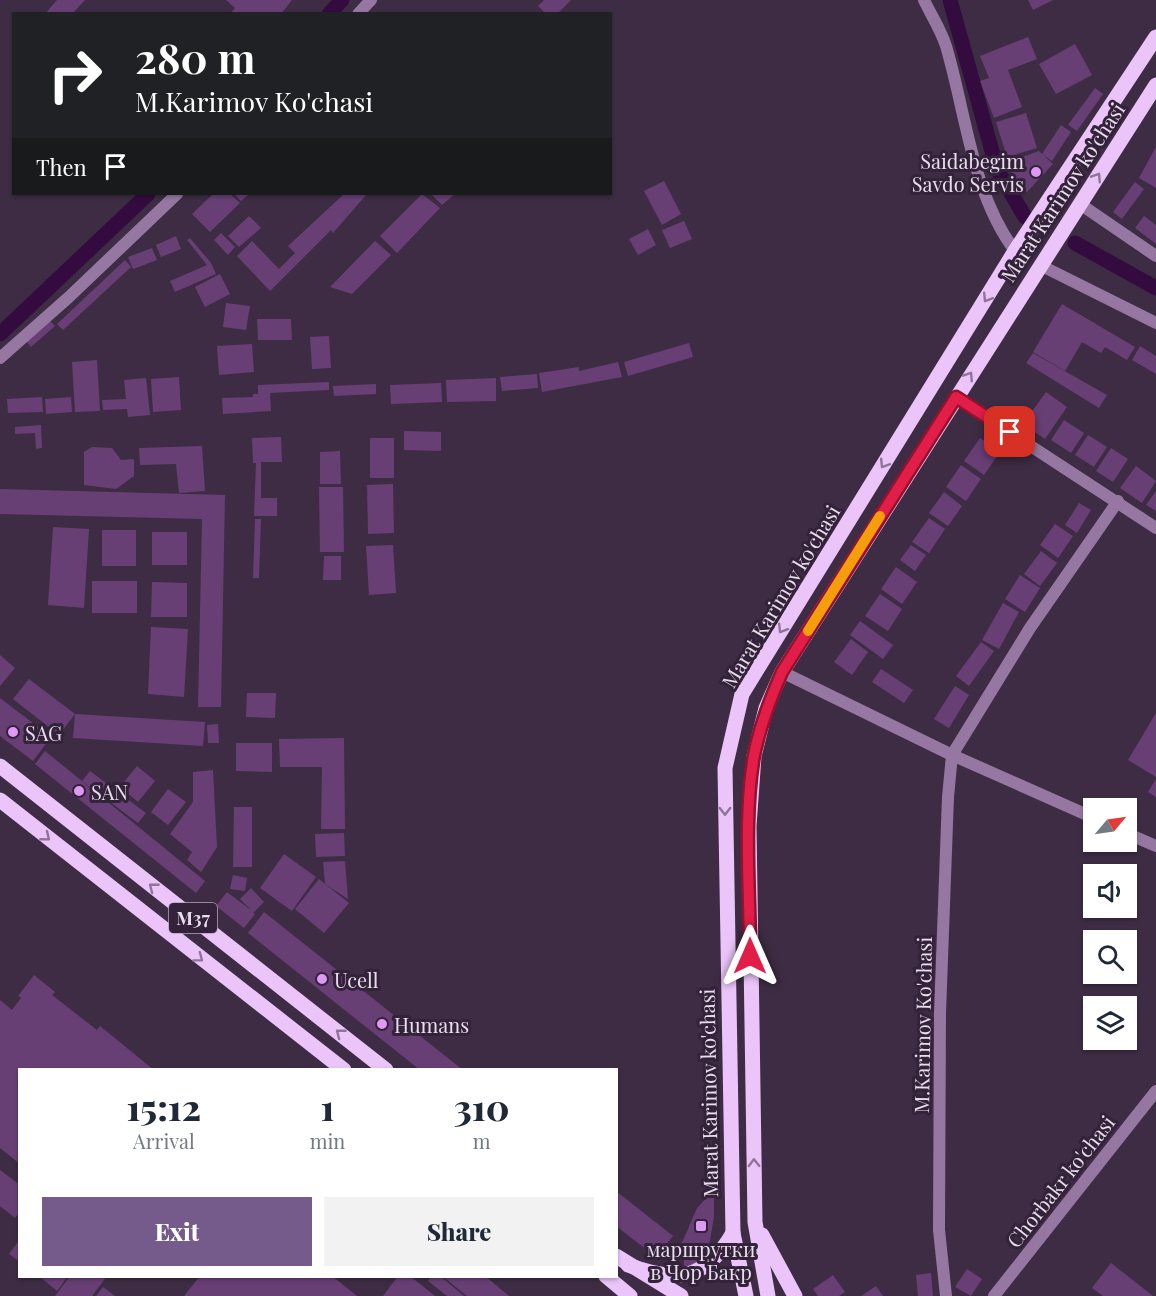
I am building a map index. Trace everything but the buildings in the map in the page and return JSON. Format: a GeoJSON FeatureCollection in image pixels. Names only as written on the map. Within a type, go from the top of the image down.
{"type":"FeatureCollection","features":[{"type":"Feature","properties":{"kind":"main road","name":"Marat Karimov ko'chasi"},"geometry":{"type":"LineString","coordinates":[[746,1296],[732,1233],[725,768],[742,694],[1015,251],[1156,37]]}},
{"type":"Feature","properties":{"kind":"main road","name":"Marat Karimov ko'chasi"},"geometry":{"type":"LineString","coordinates":[[768,1296],[755,1222],[749,826],[754,756],[766,708],[782,672],[1156,84]]}},
{"type":"Feature","properties":{"kind":"main road","name":"M37"},"geometry":{"type":"LineString","coordinates":[[0,766],[383,1068]]}},
{"type":"Feature","properties":{"kind":"main road","name":"M37"},"geometry":{"type":"LineString","coordinates":[[0,801],[341,1068]]}},
{"type":"Feature","properties":{"kind":"main road"},"geometry":{"type":"LineString","coordinates":[[755,1222],[795,1296]]}},
{"type":"Feature","properties":{"kind":"main road"},"geometry":{"type":"LineString","coordinates":[[622,1260],[656,1275],[676,1277],[696,1271],[721,1253],[732,1233]]}},
{"type":"Feature","properties":{"kind":"main road"},"geometry":{"type":"LineString","coordinates":[[622,1260],[681,1296]]}},
{"type":"Feature","properties":{"kind":"main road"},"geometry":{"type":"LineString","coordinates":[[608,1278],[630,1296]]}},
{"type":"Feature","properties":{"kind":"street"},"geometry":{"type":"LineString","coordinates":[[360,12],[371,0]]}},
{"type":"Feature","properties":{"kind":"street"},"geometry":{"type":"LineString","coordinates":[[924,0],[945,43],[977,167],[1001,232],[1015,251]]}},
{"type":"Feature","properties":{"kind":"street"},"geometry":{"type":"LineString","coordinates":[[0,358],[69,297],[176,195]]}},
{"type":"Feature","properties":{"kind":"street"},"geometry":{"type":"LineString","coordinates":[[1080,204],[1156,256]]}},
{"type":"Feature","properties":{"kind":"street"},"geometry":{"type":"LineString","coordinates":[[1040,265],[1156,323]]}},
{"type":"Feature","properties":{"kind":"street"},"geometry":{"type":"LineString","coordinates":[[956,397],[1156,528]]}},
{"type":"Feature","properties":{"kind":"street","name":"M.Karimov Ko'chasi"},"geometry":{"type":"LineString","coordinates":[[946,1296],[939,1230],[940,1024],[948,797],[952,755],[1030,628],[1118,501]]}},
{"type":"Feature","properties":{"kind":"street"},"geometry":{"type":"LineString","coordinates":[[782,672],[952,755],[1083,813]]}},
{"type":"Feature","properties":{"kind":"street"},"geometry":{"type":"LineString","coordinates":[[1137,838],[1156,846]]}},
{"type":"Feature","properties":{"kind":"street","name":"Chorbakr ko'chasi"},"geometry":{"type":"LineString","coordinates":[[994,1296],[1156,1091]]}},
{"type":"Feature","properties":{"kind":"waterway"},"geometry":{"type":"LineString","coordinates":[[331,12],[342,0]]}},
{"type":"Feature","properties":{"kind":"waterway"},"geometry":{"type":"LineString","coordinates":[[950,0],[997,169],[1025,217]]}},
{"type":"Feature","properties":{"kind":"waterway"},"geometry":{"type":"LineString","coordinates":[[0,334],[147,195]]}},
{"type":"Feature","properties":{"kind":"waterway"},"geometry":{"type":"LineString","coordinates":[[1075,243],[1156,288]]}},
{"type":"Feature","properties":{"kind":"slow traffic"},"geometry":{"type":"LineString","coordinates":[[808,631],[880,516]]}},
{"type":"Feature","properties":{"kind":"place","name":"Saidabegim Savdo Servis"},"geometry":{"type":"Point","coordinates":[1036,172]}},
{"type":"Feature","properties":{"kind":"place","name":"SAG"},"geometry":{"type":"Point","coordinates":[13,732]}},
{"type":"Feature","properties":{"kind":"place","name":"SAN"},"geometry":{"type":"Point","coordinates":[79,791]}},
{"type":"Feature","properties":{"kind":"place","name":"Ucell"},"geometry":{"type":"Point","coordinates":[322,979]}},
{"type":"Feature","properties":{"kind":"place","name":"Humans"},"geometry":{"type":"Point","coordinates":[382,1024]}},
{"type":"Feature","properties":{"kind":"place","name":"маршрутки в Чор Бакр"},"geometry":{"type":"Point","coordinates":[701,1226]}},
{"type":"Feature","properties":{"kind":"route"},"geometry":{"type":"LineString","coordinates":[[750,956],[749,826],[754,756],[766,708],[782,672],[956,397],[1010,432]]}}]}
